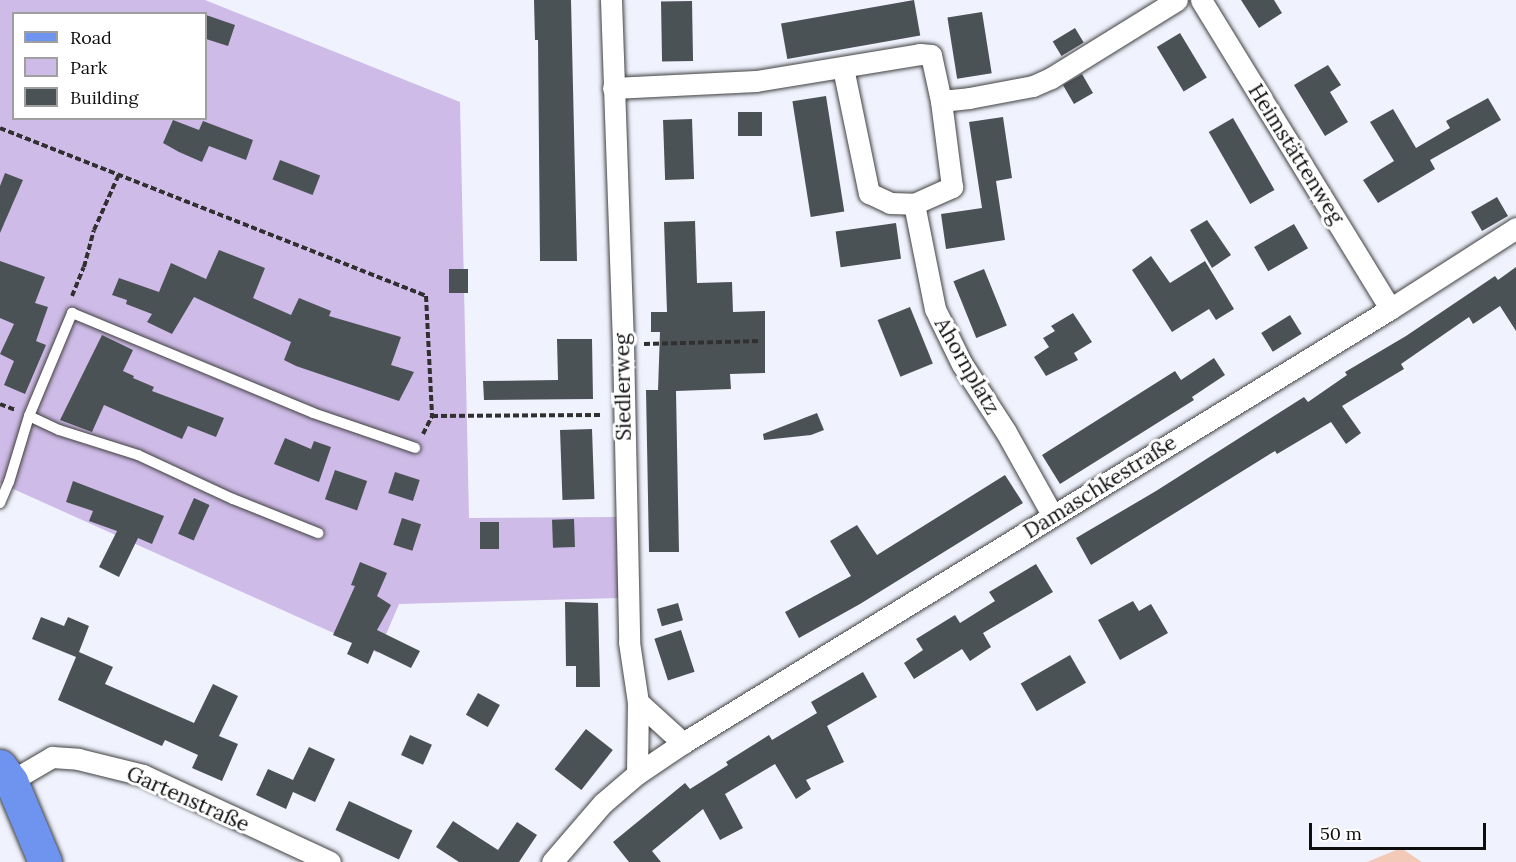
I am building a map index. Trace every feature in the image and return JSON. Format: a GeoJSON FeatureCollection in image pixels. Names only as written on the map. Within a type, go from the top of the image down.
{"type":"FeatureCollection","features":[{"type":"Feature","properties":{"kind":"main road"},"geometry":{"type":"LineString","coordinates":[[6,774],[45,862]]}},
{"type":"Feature","properties":{"kind":"street","name":"Siedlerweg"},"geometry":{"type":"LineString","coordinates":[[611,0],[623,344],[629,642],[638,702],[637,774]]}},
{"type":"Feature","properties":{"kind":"street"},"geometry":{"type":"LineString","coordinates":[[941,101],[1033,86],[1177,0]]}},
{"type":"Feature","properties":{"kind":"street","name":"Heimstättenweg"},"geometry":{"type":"LineString","coordinates":[[1201,0],[1390,309]]}},
{"type":"Feature","properties":{"kind":"street"},"geometry":{"type":"LineString","coordinates":[[613,88],[756,81],[843,68],[931,55],[941,101],[952,187],[914,204],[890,202],[869,193],[843,68]]}},
{"type":"Feature","properties":{"kind":"street","name":"Ahornplatz"},"geometry":{"type":"LineString","coordinates":[[914,204],[935,309],[962,364],[1006,432],[1053,516]]}},
{"type":"Feature","properties":{"kind":"street","name":"Damaschkestraße"},"geometry":{"type":"LineString","coordinates":[[552,862],[603,802],[637,774],[683,743],[1390,309],[1516,228]]}},
{"type":"Feature","properties":{"kind":"street"},"geometry":{"type":"LineString","coordinates":[[638,702],[683,743]]}},
{"type":"Feature","properties":{"kind":"street","name":"Gartenstraße"},"geometry":{"type":"LineString","coordinates":[[6,774],[52,757],[78,759],[143,775],[330,862]]}},
{"type":"Feature","properties":{"kind":"lane"},"geometry":{"type":"LineString","coordinates":[[0,502],[9,482],[29,416],[72,313],[313,413],[415,448]]}},
{"type":"Feature","properties":{"kind":"lane"},"geometry":{"type":"LineString","coordinates":[[29,416],[59,430],[138,455],[233,499],[318,533]]}},
{"type":"Feature","properties":{"kind":"path"},"geometry":{"type":"LineString","coordinates":[[0,128],[426,296],[432,416],[415,448]]}},
{"type":"Feature","properties":{"kind":"path"},"geometry":{"type":"LineString","coordinates":[[72,313],[66,312],[84,267],[94,230],[118,174]]}},
{"type":"Feature","properties":{"kind":"path"},"geometry":{"type":"LineString","coordinates":[[623,344],[761,341]]}},
{"type":"Feature","properties":{"kind":"path"},"geometry":{"type":"LineString","coordinates":[[432,416],[624,414]]}},
{"type":"Feature","properties":{"kind":"green space"},"geometry":{"type":"Polygon","coordinates":[[[0,0],[205,0],[460,102],[469,518],[616,517],[619,598],[399,604],[378,653],[0,483],[0,0]]]}},
{"type":"Feature","properties":{"kind":"shaded area"},"geometry":{"type":"Polygon","coordinates":[[[1401,848],[1422,862],[1367,862],[1401,848]]]}},
{"type":"Feature","properties":{"kind":"building"},"geometry":{"type":"Polygon","coordinates":[[[534,0],[571,0],[577,261],[540,261],[538,40],[535,40],[534,0]]]}},
{"type":"Feature","properties":{"kind":"building"},"geometry":{"type":"Polygon","coordinates":[[[914,0],[920,35],[787,59],[781,23],[914,0]]]}},
{"type":"Feature","properties":{"kind":"building"},"geometry":{"type":"Polygon","coordinates":[[[1241,0],[1274,0],[1282,13],[1259,28],[1241,0]]]}},
{"type":"Feature","properties":{"kind":"building"},"geometry":{"type":"Polygon","coordinates":[[[692,1],[693,61],[662,62],[661,2],[692,1]]]}},
{"type":"Feature","properties":{"kind":"building"},"geometry":{"type":"Polygon","coordinates":[[[982,12],[992,73],[957,79],[947,17],[982,12]]]}},
{"type":"Feature","properties":{"kind":"building"},"geometry":{"type":"Polygon","coordinates":[[[207,15],[235,25],[228,46],[207,39],[207,15]]]}},
{"type":"Feature","properties":{"kind":"building"},"geometry":{"type":"Polygon","coordinates":[[[1075,28],[1084,43],[1061,56],[1053,41],[1075,28]]]}},
{"type":"Feature","properties":{"kind":"building"},"geometry":{"type":"Polygon","coordinates":[[[1180,33],[1207,78],[1184,91],[1157,47],[1180,33]]]}},
{"type":"Feature","properties":{"kind":"building"},"geometry":{"type":"Polygon","coordinates":[[[1328,65],[1341,85],[1330,92],[1348,122],[1325,136],[1294,85],[1328,65]]]}},
{"type":"Feature","properties":{"kind":"building"},"geometry":{"type":"Polygon","coordinates":[[[1082,74],[1093,93],[1074,104],[1063,85],[1082,74]]]}},
{"type":"Feature","properties":{"kind":"building"},"geometry":{"type":"Polygon","coordinates":[[[826,96],[844,212],[811,217],[792,101],[826,96]]]}},
{"type":"Feature","properties":{"kind":"building"},"geometry":{"type":"Polygon","coordinates":[[[1488,98],[1501,120],[1430,160],[1435,169],[1378,203],[1363,180],[1394,161],[1370,122],[1393,109],[1416,148],[1450,128],[1446,121],[1488,98]]]}},
{"type":"Feature","properties":{"kind":"building"},"geometry":{"type":"Polygon","coordinates":[[[738,112],[762,112],[762,136],[738,136],[738,112]]]}},
{"type":"Feature","properties":{"kind":"building"},"geometry":{"type":"Polygon","coordinates":[[[1003,117],[1012,178],[996,181],[1005,240],[946,249],[941,214],[982,208],[969,122],[1003,117]]]}},
{"type":"Feature","properties":{"kind":"building"},"geometry":{"type":"Polygon","coordinates":[[[1233,118],[1274,190],[1250,204],[1209,132],[1233,118]]]}},
{"type":"Feature","properties":{"kind":"building"},"geometry":{"type":"Polygon","coordinates":[[[692,119],[694,179],[665,180],[663,120],[692,119]]]}},
{"type":"Feature","properties":{"kind":"building"},"geometry":{"type":"Polygon","coordinates":[[[173,120],[199,130],[203,121],[253,140],[246,160],[209,146],[202,162],[179,152],[163,143],[173,120]]]}},
{"type":"Feature","properties":{"kind":"building"},"geometry":{"type":"Polygon","coordinates":[[[280,160],[320,175],[313,195],[272,180],[280,160]]]}},
{"type":"Feature","properties":{"kind":"building"},"geometry":{"type":"Polygon","coordinates":[[[5,173],[23,180],[0,233],[0,186],[5,173]]]}},
{"type":"Feature","properties":{"kind":"building"},"geometry":{"type":"Polygon","coordinates":[[[1497,197],[1508,216],[1482,231],[1471,212],[1497,197]]]}},
{"type":"Feature","properties":{"kind":"building"},"geometry":{"type":"Polygon","coordinates":[[[1207,220],[1231,255],[1212,268],[1190,230],[1207,220]]]}},
{"type":"Feature","properties":{"kind":"building"},"geometry":{"type":"Polygon","coordinates":[[[695,221],[697,283],[732,282],[733,312],[765,311],[765,373],[730,374],[731,389],[676,391],[679,552],[649,552],[646,390],[658,390],[660,332],[651,332],[651,312],[667,312],[664,222],[695,221]]]}},
{"type":"Feature","properties":{"kind":"building"},"geometry":{"type":"Polygon","coordinates":[[[896,223],[901,259],[841,267],[836,231],[896,223]]]}},
{"type":"Feature","properties":{"kind":"building"},"geometry":{"type":"Polygon","coordinates":[[[1294,224],[1308,248],[1268,271],[1254,247],[1294,224]]]}},
{"type":"Feature","properties":{"kind":"building"},"geometry":{"type":"Polygon","coordinates":[[[219,250],[265,268],[253,298],[291,315],[299,298],[331,311],[329,316],[401,337],[391,365],[414,372],[399,401],[284,360],[291,342],[194,297],[172,334],[147,322],[152,314],[126,304],[127,300],[112,295],[119,278],[159,292],[171,263],[206,279],[219,250]]]}},
{"type":"Feature","properties":{"kind":"building"},"geometry":{"type":"Polygon","coordinates":[[[1151,256],[1170,283],[1205,261],[1234,309],[1216,320],[1209,309],[1172,332],[1132,270],[1151,256]]]}},
{"type":"Feature","properties":{"kind":"building"},"geometry":{"type":"Polygon","coordinates":[[[0,261],[45,277],[35,303],[48,307],[36,341],[46,345],[25,394],[4,385],[14,361],[0,354],[14,324],[0,318],[0,261]]]}},
{"type":"Feature","properties":{"kind":"building"},"geometry":{"type":"Polygon","coordinates":[[[1516,267],[1516,331],[1500,306],[1473,324],[1469,317],[1401,364],[1404,369],[1342,406],[1361,433],[1346,444],[1331,422],[1277,454],[1275,451],[1091,565],[1076,538],[1156,491],[1304,397],[1308,402],[1347,375],[1345,372],[1406,336],[1495,276],[1498,280],[1516,267]]]}},
{"type":"Feature","properties":{"kind":"building"},"geometry":{"type":"Polygon","coordinates":[[[449,269],[468,269],[468,293],[449,293],[449,269]]]}},
{"type":"Feature","properties":{"kind":"building"},"geometry":{"type":"Polygon","coordinates":[[[984,269],[1007,326],[976,338],[953,281],[984,269]]]}},
{"type":"Feature","properties":{"kind":"building"},"geometry":{"type":"Polygon","coordinates":[[[910,307],[933,364],[900,377],[878,320],[910,307]]]}},
{"type":"Feature","properties":{"kind":"building"},"geometry":{"type":"Polygon","coordinates":[[[1073,313],[1092,342],[1074,353],[1078,360],[1046,376],[1034,357],[1049,347],[1043,338],[1055,331],[1051,326],[1073,313]]]}},
{"type":"Feature","properties":{"kind":"building"},"geometry":{"type":"Polygon","coordinates":[[[1290,315],[1302,334],[1273,352],[1261,333],[1290,315]]]}},
{"type":"Feature","properties":{"kind":"building"},"geometry":{"type":"Polygon","coordinates":[[[102,335],[133,350],[123,371],[154,387],[152,391],[224,418],[216,437],[188,426],[182,439],[104,405],[92,432],[60,420],[102,335]]]}},
{"type":"Feature","properties":{"kind":"building"},"geometry":{"type":"Polygon","coordinates":[[[557,339],[592,339],[593,399],[484,400],[483,381],[558,380],[557,339]]]}},
{"type":"Feature","properties":{"kind":"building"},"geometry":{"type":"Polygon","coordinates":[[[1214,358],[1225,375],[1192,397],[1194,400],[1060,484],[1042,455],[1175,371],[1181,380],[1214,358]]]}},
{"type":"Feature","properties":{"kind":"building"},"geometry":{"type":"Polygon","coordinates":[[[817,413],[824,430],[811,435],[764,440],[763,434],[817,413]]]}},
{"type":"Feature","properties":{"kind":"building"},"geometry":{"type":"Polygon","coordinates":[[[592,429],[594,499],[562,500],[560,430],[592,429]]]}},
{"type":"Feature","properties":{"kind":"building"},"geometry":{"type":"Polygon","coordinates":[[[285,438],[311,449],[314,441],[331,447],[319,482],[274,464],[285,438]]]}},
{"type":"Feature","properties":{"kind":"building"},"geometry":{"type":"Polygon","coordinates":[[[335,470],[367,481],[357,510],[325,499],[335,470]]]}},
{"type":"Feature","properties":{"kind":"building"},"geometry":{"type":"Polygon","coordinates":[[[395,472],[420,480],[413,501],[388,493],[395,472]]]}},
{"type":"Feature","properties":{"kind":"building"},"geometry":{"type":"Polygon","coordinates":[[[1005,475],[1023,503],[860,604],[799,638],[785,612],[851,576],[830,541],[857,525],[877,555],[1005,475]]]}},
{"type":"Feature","properties":{"kind":"building"},"geometry":{"type":"Polygon","coordinates":[[[73,481],[164,516],[152,544],[138,538],[119,577],[99,567],[117,531],[89,521],[93,511],[66,502],[73,481]]]}},
{"type":"Feature","properties":{"kind":"building"},"geometry":{"type":"Polygon","coordinates":[[[194,498],[210,505],[194,541],[178,534],[194,498]]]}},
{"type":"Feature","properties":{"kind":"building"},"geometry":{"type":"Polygon","coordinates":[[[402,518],[421,524],[412,551],[393,545],[402,518]]]}},
{"type":"Feature","properties":{"kind":"building"},"geometry":{"type":"Polygon","coordinates":[[[574,519],[575,547],[553,548],[552,520],[574,519]]]}},
{"type":"Feature","properties":{"kind":"building"},"geometry":{"type":"Polygon","coordinates":[[[480,522],[499,522],[499,549],[480,549],[480,522]]]}},
{"type":"Feature","properties":{"kind":"building"},"geometry":{"type":"Polygon","coordinates":[[[360,562],[387,573],[377,596],[391,605],[377,630],[420,651],[411,668],[374,650],[368,664],[347,654],[352,643],[333,635],[355,586],[351,585],[360,562]]]}},
{"type":"Feature","properties":{"kind":"building"},"geometry":{"type":"Polygon","coordinates":[[[1036,564],[1053,592],[983,633],[991,647],[970,661],[962,649],[914,679],[904,663],[923,650],[916,639],[955,615],[960,623],[995,601],[989,592],[1036,564]]]}},
{"type":"Feature","properties":{"kind":"building"},"geometry":{"type":"Polygon","coordinates":[[[1133,601],[1139,611],[1151,604],[1168,633],[1120,660],[1098,620],[1133,601]]]}},
{"type":"Feature","properties":{"kind":"building"},"geometry":{"type":"Polygon","coordinates":[[[565,602],[598,603],[600,687],[576,687],[576,666],[566,666],[565,602]]]}},
{"type":"Feature","properties":{"kind":"building"},"geometry":{"type":"Polygon","coordinates":[[[678,603],[683,620],[662,626],[657,609],[678,603]]]}},
{"type":"Feature","properties":{"kind":"building"},"geometry":{"type":"Polygon","coordinates":[[[41,617],[64,626],[68,617],[89,626],[79,652],[113,667],[105,684],[194,723],[213,684],[238,696],[219,736],[238,744],[222,781],[192,768],[198,755],[165,740],[162,746],[58,700],[76,657],[32,639],[41,617]]]}},
{"type":"Feature","properties":{"kind":"building"},"geometry":{"type":"Polygon","coordinates":[[[681,630],[695,672],[668,680],[654,639],[681,630]]]}},
{"type":"Feature","properties":{"kind":"building"},"geometry":{"type":"Polygon","coordinates":[[[1070,655],[1086,683],[1037,711],[1021,684],[1070,655]]]}},
{"type":"Feature","properties":{"kind":"building"},"geometry":{"type":"Polygon","coordinates":[[[863,672],[877,697],[827,726],[844,762],[806,780],[811,789],[796,799],[775,764],[725,794],[743,828],[720,840],[703,809],[652,851],[661,862],[629,862],[613,842],[685,783],[690,789],[728,765],[726,762],[769,735],[772,740],[817,713],[811,702],[863,672]]]}},
{"type":"Feature","properties":{"kind":"building"},"geometry":{"type":"Polygon","coordinates":[[[478,693],[500,705],[488,727],[466,715],[478,693]]]}},
{"type":"Feature","properties":{"kind":"building"},"geometry":{"type":"Polygon","coordinates":[[[586,729],[613,750],[581,790],[555,769],[586,729]]]}},
{"type":"Feature","properties":{"kind":"building"},"geometry":{"type":"Polygon","coordinates":[[[410,735],[432,745],[423,765],[401,755],[410,735]]]}},
{"type":"Feature","properties":{"kind":"building"},"geometry":{"type":"Polygon","coordinates":[[[309,747],[335,759],[315,802],[293,792],[286,809],[256,795],[268,769],[293,780],[309,747]]]}},
{"type":"Feature","properties":{"kind":"building"},"geometry":{"type":"Polygon","coordinates":[[[349,801],[412,831],[399,860],[335,830],[349,801]]]}},
{"type":"Feature","properties":{"kind":"building"},"geometry":{"type":"Polygon","coordinates":[[[453,821],[498,850],[517,822],[537,835],[519,862],[459,862],[436,847],[453,821]]]}}]}
